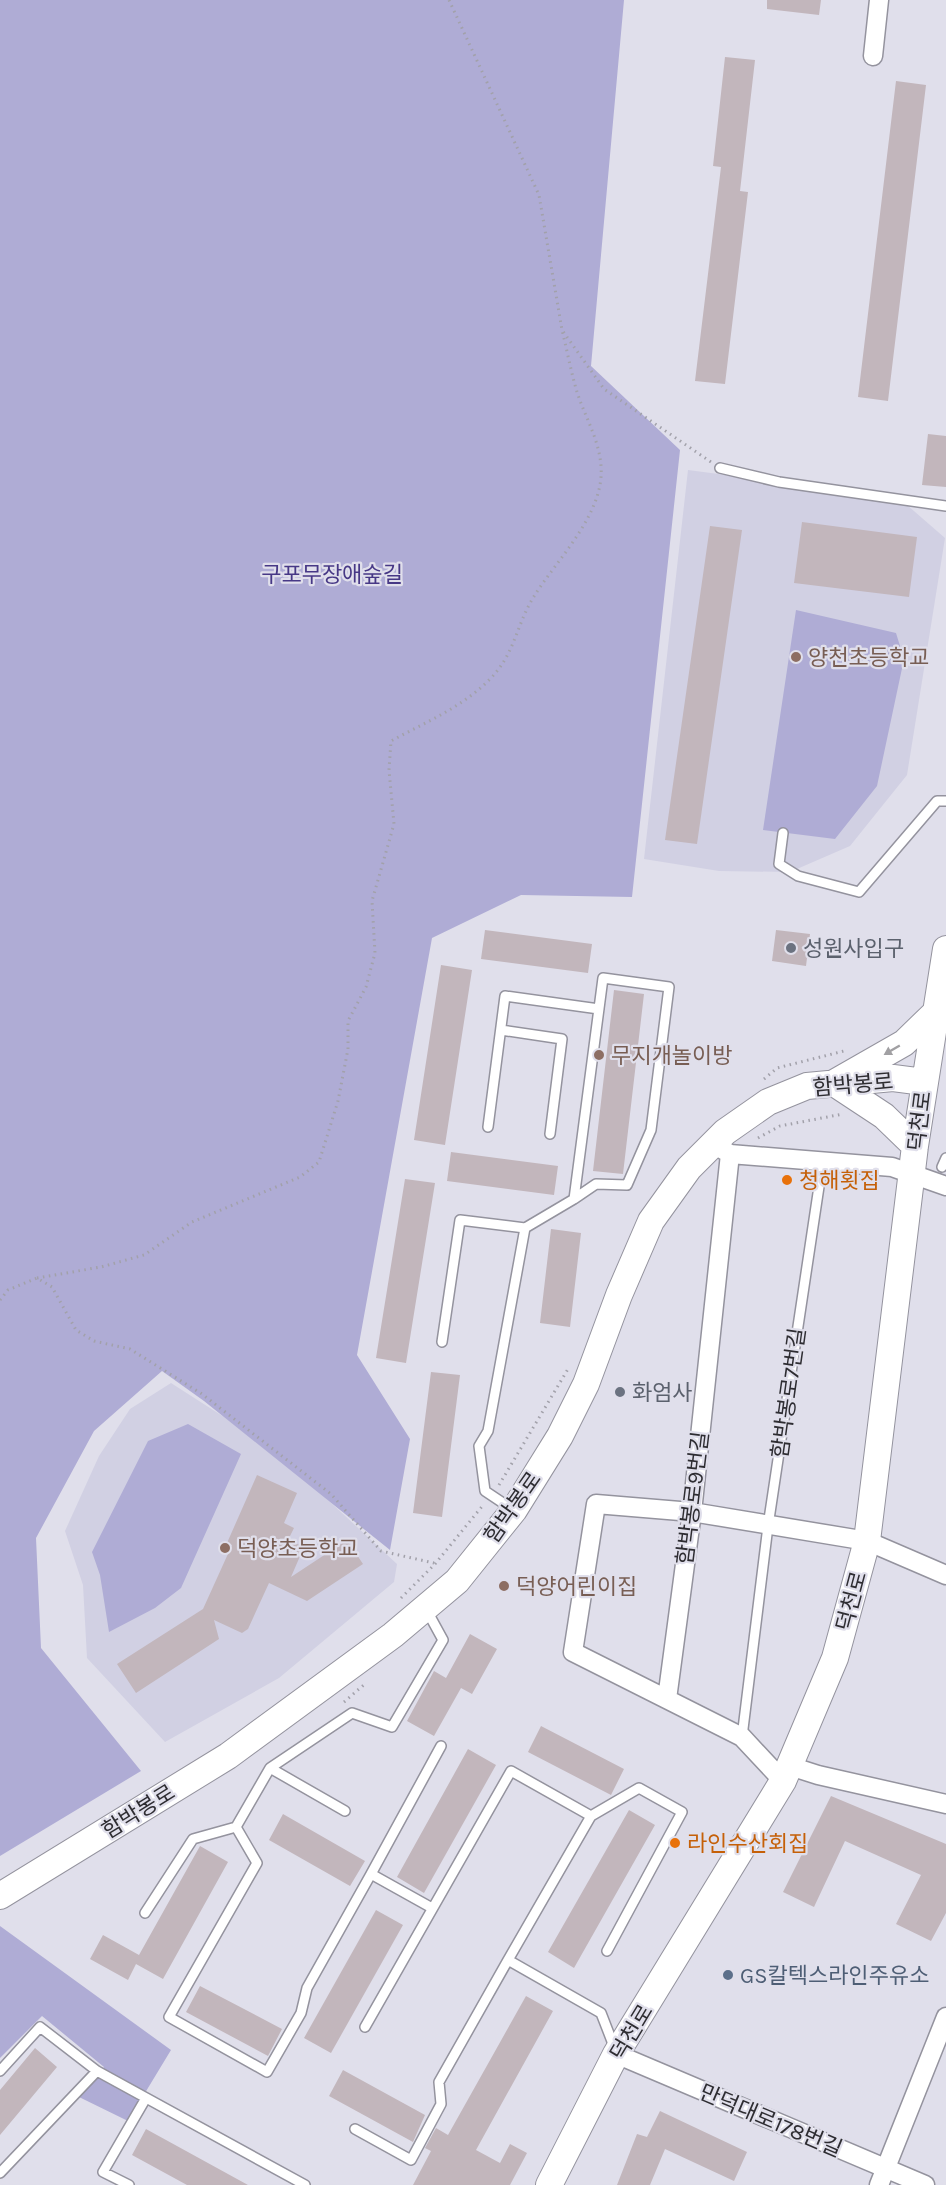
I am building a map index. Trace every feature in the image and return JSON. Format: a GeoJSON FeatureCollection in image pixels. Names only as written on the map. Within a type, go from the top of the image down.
{"type":"FeatureCollection","features":[{"type":"Feature","properties":{"kind":"main road","name":"덕천로"},"geometry":{"type":"LineString","coordinates":[[549,2185],[616,2054],[787,1774],[835,1658],[867,1541],[915,1146],[946,949]]}},
{"type":"Feature","properties":{"kind":"main road"},"geometry":{"type":"LineString","coordinates":[[915,1146],[884,1116],[834,1083],[904,1043],[936,1012]]}},
{"type":"Feature","properties":{"kind":"main road","name":"함박봉로"},"geometry":{"type":"LineString","coordinates":[[0,1896],[228,1756],[393,1635],[457,1581],[514,1510],[560,1436],[586,1384],[619,1295],[651,1221],[689,1168],[722,1149],[768,1102],[807,1086],[893,1078],[924,1082]]}},
{"type":"Feature","properties":{"kind":"street"},"geometry":{"type":"LineString","coordinates":[[873,56],[879,0]]}},
{"type":"Feature","properties":{"kind":"street"},"geometry":{"type":"LineString","coordinates":[[722,1149],[892,1167],[946,1186]]}},
{"type":"Feature","properties":{"kind":"street","name":"함박봉로9번길"},"geometry":{"type":"LineString","coordinates":[[667,1699],[692,1512],[722,1149]]}},
{"type":"Feature","properties":{"kind":"street"},"geometry":{"type":"LineString","coordinates":[[946,1575],[867,1541],[692,1512],[596,1504],[573,1652],[742,1737],[787,1774],[818,1775],[946,1804]]}},
{"type":"Feature","properties":{"kind":"street"},"geometry":{"type":"LineString","coordinates":[[881,2176],[946,2017]]}},
{"type":"Feature","properties":{"kind":"street","name":"만덕대로178번길"},"geometry":{"type":"LineString","coordinates":[[616,2054],[881,2176],[925,2185]]}},
{"type":"Feature","properties":{"kind":"lane"},"geometry":{"type":"LineString","coordinates":[[720,468],[779,482],[946,506]]}},
{"type":"Feature","properties":{"kind":"lane"},"geometry":{"type":"LineString","coordinates":[[783,832],[779,864],[798,876],[860,892],[937,801],[946,801]]}},
{"type":"Feature","properties":{"kind":"lane"},"geometry":{"type":"LineString","coordinates":[[442,1342],[460,1220],[525,1228],[596,1185],[627,1185],[651,1130],[669,987],[603,978],[573,1198]]}},
{"type":"Feature","properties":{"kind":"lane"},"geometry":{"type":"LineString","coordinates":[[488,1127],[505,996],[599,1009]]}},
{"type":"Feature","properties":{"kind":"lane"},"geometry":{"type":"LineString","coordinates":[[501,1029],[562,1039],[550,1134]]}},
{"type":"Feature","properties":{"kind":"lane","name":"함박봉로7번길"},"geometry":{"type":"LineString","coordinates":[[742,1737],[768,1526],[823,1160]]}},
{"type":"Feature","properties":{"kind":"lane"},"geometry":{"type":"LineString","coordinates":[[514,1510],[485,1491],[479,1446],[488,1431],[525,1228]]}},
{"type":"Feature","properties":{"kind":"lane"},"geometry":{"type":"LineString","coordinates":[[145,1913],[193,1839],[236,1827],[270,1768],[352,1713],[392,1727],[443,1640],[425,1608]]}},
{"type":"Feature","properties":{"kind":"lane"},"geometry":{"type":"LineString","coordinates":[[236,1827],[256,1863],[169,2017],[267,2073],[301,2013],[307,1988],[441,1746]]}},
{"type":"Feature","properties":{"kind":"lane"},"geometry":{"type":"LineString","coordinates":[[270,1768],[345,1811]]}},
{"type":"Feature","properties":{"kind":"lane"},"geometry":{"type":"LineString","coordinates":[[365,2027],[511,1772],[591,1816]]}},
{"type":"Feature","properties":{"kind":"lane"},"geometry":{"type":"LineString","coordinates":[[355,2129],[411,2160],[441,2104],[439,2082],[591,1816],[639,1788],[682,1812],[608,1951]]}},
{"type":"Feature","properties":{"kind":"lane"},"geometry":{"type":"LineString","coordinates":[[371,1874],[432,1908]]}},
{"type":"Feature","properties":{"kind":"lane"},"geometry":{"type":"LineString","coordinates":[[507,1960],[601,2013],[616,2054]]}},
{"type":"Feature","properties":{"kind":"lane"},"geometry":{"type":"LineString","coordinates":[[0,2071],[40,2027],[97,2071],[305,2185]]}},
{"type":"Feature","properties":{"kind":"lane"},"geometry":{"type":"LineString","coordinates":[[0,2173],[97,2071]]}},
{"type":"Feature","properties":{"kind":"lane"},"geometry":{"type":"LineString","coordinates":[[129,2185],[103,2172],[146,2098]]}},
{"type":"Feature","properties":{"kind":"path"},"geometry":{"type":"LineString","coordinates":[[0,1300],[8,1290],[37,1278],[101,1267],[144,1255],[192,1222],[300,1177],[319,1162],[338,1101],[348,1050],[348,1021],[366,987],[375,953],[372,901],[394,824],[389,770],[391,741],[458,706],[507,659],[520,621],[533,597],[580,532],[597,492],[601,468],[595,435],[577,393],[562,330],[539,195],[449,0]]}},
{"type":"Feature","properties":{"kind":"path"},"geometry":{"type":"LineString","coordinates":[[562,330],[604,389],[720,468]]}},
{"type":"Feature","properties":{"kind":"path"},"geometry":{"type":"LineString","coordinates":[[762,1081],[777,1068],[853,1049]]}},
{"type":"Feature","properties":{"kind":"path"},"geometry":{"type":"LineString","coordinates":[[722,1149],[780,1126],[834,1114],[844,1114]]}},
{"type":"Feature","properties":{"kind":"path"},"geometry":{"type":"LineString","coordinates":[[37,1278],[52,1287],[76,1330],[94,1341],[130,1349],[202,1394],[331,1494],[381,1551],[435,1563]]}},
{"type":"Feature","properties":{"kind":"path"},"geometry":{"type":"LineString","coordinates":[[396,1603],[435,1563],[492,1495],[572,1363]]}},
{"type":"Feature","properties":{"kind":"shaded area","name":"양천초등학교"},"geometry":{"type":"Polygon","coordinates":[[[688,470],[899,498],[945,538],[907,775],[850,846],[790,872],[719,871],[644,859],[688,470]]]}},
{"type":"Feature","properties":{"kind":"shaded area","name":"덕양초등학교"},"geometry":{"type":"Polygon","coordinates":[[[171,1383],[224,1417],[315,1488],[397,1564],[394,1582],[279,1678],[165,1742],[87,1658],[83,1585],[65,1531],[99,1456],[130,1409],[171,1383]]]}},
{"type":"Feature","properties":{"kind":"green space","name":"구포무장애숲길"},"geometry":{"type":"Polygon","coordinates":[[[0,0],[624,0],[591,366],[680,450],[632,897],[521,895],[432,938],[357,1355],[410,1439],[390,1550],[204,1401],[162,1371],[94,1431],[36,1538],[41,1648],[141,1771],[0,1856],[0,0]]]}},
{"type":"Feature","properties":{"kind":"green space"},"geometry":{"type":"Polygon","coordinates":[[[796,610],[896,633],[904,659],[877,786],[835,839],[763,830],[796,610]]]}},
{"type":"Feature","properties":{"kind":"green space"},"geometry":{"type":"Polygon","coordinates":[[[188,1424],[241,1454],[181,1588],[155,1608],[109,1632],[100,1575],[92,1552],[148,1441],[188,1424]]]}},
{"type":"Feature","properties":{"kind":"green space"},"geometry":{"type":"Polygon","coordinates":[[[0,1926],[171,2050],[128,2121],[79,2097],[104,2067],[42,2016],[0,2058],[0,1926]]]}},
{"type":"Feature","properties":{"kind":"building"},"geometry":{"type":"Polygon","coordinates":[[[767,0],[821,0],[819,15],[767,9],[767,0]]]}},
{"type":"Feature","properties":{"kind":"building"},"geometry":{"type":"Polygon","coordinates":[[[725,57],[755,60],[740,191],[748,192],[725,384],[695,381],[721,167],[713,166],[725,57]]]}},
{"type":"Feature","properties":{"kind":"building"},"geometry":{"type":"Polygon","coordinates":[[[896,81],[926,85],[888,401],[858,397],[896,81]]]}},
{"type":"Feature","properties":{"kind":"building"},"geometry":{"type":"Polygon","coordinates":[[[928,434],[946,436],[946,487],[922,485],[928,434]]]}},
{"type":"Feature","properties":{"kind":"building"},"geometry":{"type":"Polygon","coordinates":[[[802,522],[917,537],[909,597],[794,583],[802,522]]]}},
{"type":"Feature","properties":{"kind":"building"},"geometry":{"type":"Polygon","coordinates":[[[710,526],[742,530],[697,844],[665,840],[710,526]]]}},
{"type":"Feature","properties":{"kind":"building"},"geometry":{"type":"Polygon","coordinates":[[[485,930],[592,944],[588,973],[481,959],[485,930]]]}},
{"type":"Feature","properties":{"kind":"building","name":"성원사입구"},"geometry":{"type":"Polygon","coordinates":[[[776,930],[810,934],[806,966],[772,961],[776,930]]]}},
{"type":"Feature","properties":{"kind":"building"},"geometry":{"type":"Polygon","coordinates":[[[441,965],[472,970],[445,1145],[414,1140],[441,965]]]}},
{"type":"Feature","properties":{"kind":"building"},"geometry":{"type":"Polygon","coordinates":[[[614,990],[644,994],[623,1174],[593,1171],[614,990]]]}},
{"type":"Feature","properties":{"kind":"building"},"geometry":{"type":"Polygon","coordinates":[[[451,1152],[558,1166],[554,1195],[447,1181],[451,1152]]]}},
{"type":"Feature","properties":{"kind":"building"},"geometry":{"type":"Polygon","coordinates":[[[405,1179],[435,1183],[406,1363],[376,1358],[405,1179]]]}},
{"type":"Feature","properties":{"kind":"building"},"geometry":{"type":"Polygon","coordinates":[[[551,1229],[581,1233],[570,1327],[540,1323],[551,1229]]]}},
{"type":"Feature","properties":{"kind":"building"},"geometry":{"type":"Polygon","coordinates":[[[431,1372],[460,1375],[442,1517],[413,1513],[431,1372]]]}},
{"type":"Feature","properties":{"kind":"building"},"geometry":{"type":"Polygon","coordinates":[[[257,1475],[297,1493],[284,1523],[294,1528],[288,1540],[304,1547],[291,1577],[347,1540],[363,1564],[307,1601],[269,1583],[248,1629],[242,1633],[214,1620],[219,1639],[136,1693],[117,1664],[203,1609],[232,1545],[227,1543],[257,1475]]]}},
{"type":"Feature","properties":{"kind":"building"},"geometry":{"type":"Polygon","coordinates":[[[470,1634],[497,1649],[472,1694],[461,1688],[434,1736],[407,1721],[434,1671],[446,1678],[470,1634]]]}},
{"type":"Feature","properties":{"kind":"building"},"geometry":{"type":"Polygon","coordinates":[[[541,1726],[624,1769],[611,1795],[528,1752],[541,1726]]]}},
{"type":"Feature","properties":{"kind":"building"},"geometry":{"type":"Polygon","coordinates":[[[468,1749],[496,1765],[424,1893],[397,1877],[468,1749]]]}},
{"type":"Feature","properties":{"kind":"building"},"geometry":{"type":"Polygon","coordinates":[[[831,1796],[946,1844],[946,1913],[931,1941],[896,1924],[921,1875],[845,1841],[814,1907],[783,1892],[831,1796]]]}},
{"type":"Feature","properties":{"kind":"building"},"geometry":{"type":"Polygon","coordinates":[[[629,1810],[655,1825],[574,1968],[548,1952],[629,1810]]]}},
{"type":"Feature","properties":{"kind":"building"},"geometry":{"type":"Polygon","coordinates":[[[283,1814],[365,1861],[350,1886],[269,1840],[283,1814]]]}},
{"type":"Feature","properties":{"kind":"building"},"geometry":{"type":"Polygon","coordinates":[[[200,1846],[228,1862],[163,1979],[136,1964],[128,1980],[90,1959],[103,1935],[139,1955],[200,1846]]]}},
{"type":"Feature","properties":{"kind":"building"},"geometry":{"type":"Polygon","coordinates":[[[376,1910],[403,1925],[331,2053],[304,2038],[376,1910]]]}},
{"type":"Feature","properties":{"kind":"building"},"geometry":{"type":"Polygon","coordinates":[[[200,1986],[282,2029],[268,2056],[186,2012],[200,1986]]]}},
{"type":"Feature","properties":{"kind":"building"},"geometry":{"type":"Polygon","coordinates":[[[526,1996],[553,2011],[476,2150],[500,2163],[510,2144],[527,2153],[510,2185],[413,2185],[431,2151],[425,2148],[436,2128],[448,2135],[526,1996]]]}},
{"type":"Feature","properties":{"kind":"building"},"geometry":{"type":"Polygon","coordinates":[[[35,2048],[57,2067],[0,2135],[0,2090],[35,2048]]]}},
{"type":"Feature","properties":{"kind":"building"},"geometry":{"type":"Polygon","coordinates":[[[343,2070],[425,2115],[413,2142],[329,2096],[343,2070]]]}},
{"type":"Feature","properties":{"kind":"building"},"geometry":{"type":"Polygon","coordinates":[[[660,2111],[747,2152],[734,2181],[665,2149],[650,2185],[617,2185],[637,2134],[647,2137],[660,2111]]]}},
{"type":"Feature","properties":{"kind":"building"},"geometry":{"type":"Polygon","coordinates":[[[146,2129],[248,2185],[187,2185],[132,2155],[146,2129]]]}},
{"type":"Feature","properties":{"kind":"place","name":"양천초등학교"},"geometry":{"type":"Point","coordinates":[796,657]}},
{"type":"Feature","properties":{"kind":"place","name":"성원사입구"},"geometry":{"type":"Point","coordinates":[791,948]}},
{"type":"Feature","properties":{"kind":"place","name":"무지개놀이방"},"geometry":{"type":"Point","coordinates":[599,1055]}},
{"type":"Feature","properties":{"kind":"place","name":"청해횟집"},"geometry":{"type":"Point","coordinates":[787,1180]}},
{"type":"Feature","properties":{"kind":"place","name":"화엄사"},"geometry":{"type":"Point","coordinates":[620,1392]}},
{"type":"Feature","properties":{"kind":"place","name":"덕양초등학교"},"geometry":{"type":"Point","coordinates":[225,1548]}},
{"type":"Feature","properties":{"kind":"place","name":"덕양어린이집"},"geometry":{"type":"Point","coordinates":[504,1586]}},
{"type":"Feature","properties":{"kind":"place","name":"라인수산회집"},"geometry":{"type":"Point","coordinates":[675,1843]}},
{"type":"Feature","properties":{"kind":"place","name":"GS칼텍스라인주유소"},"geometry":{"type":"Point","coordinates":[728,1975]}}]}
